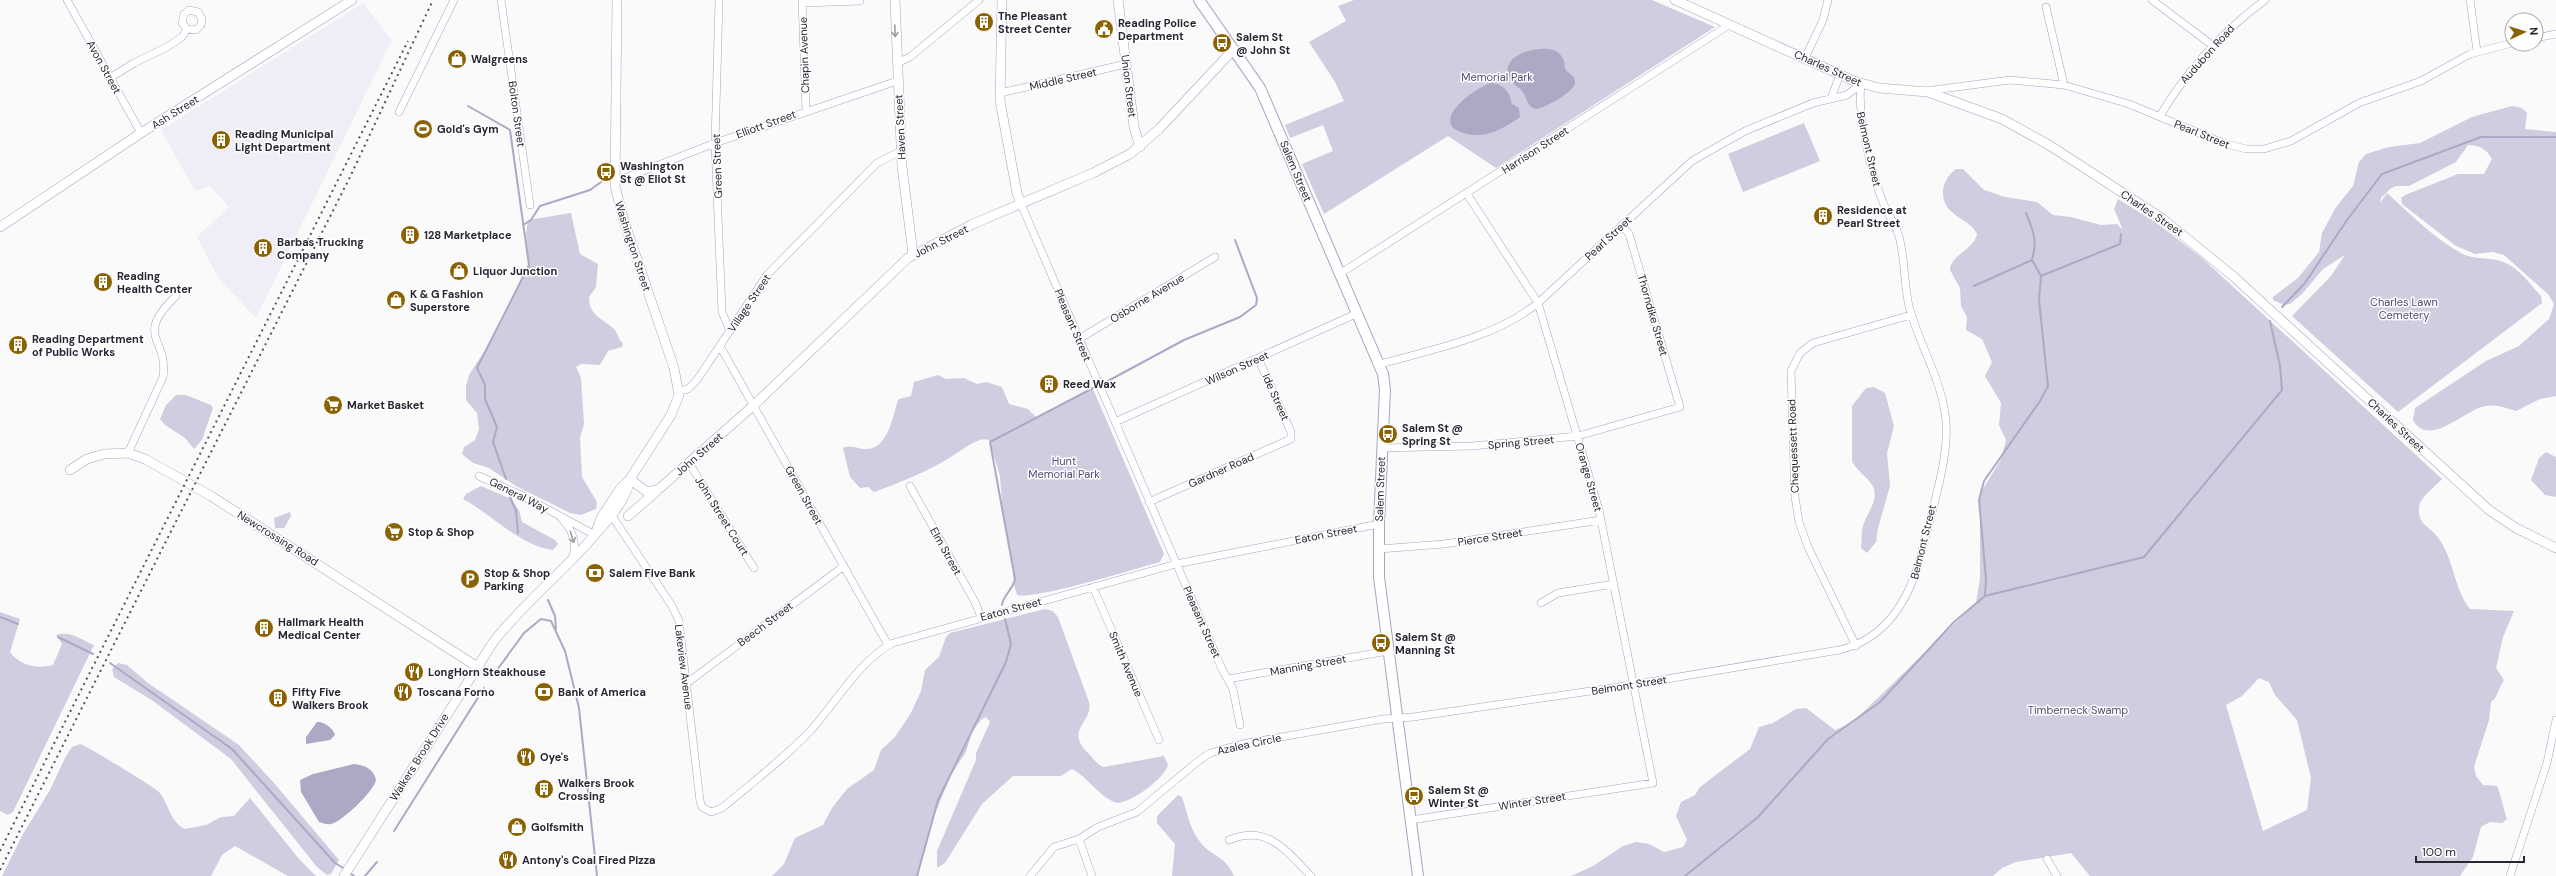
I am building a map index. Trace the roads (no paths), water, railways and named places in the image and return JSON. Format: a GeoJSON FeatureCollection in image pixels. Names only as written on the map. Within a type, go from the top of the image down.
{"type":"FeatureCollection","features":[{"type":"Feature","properties":{"kind":"main road","name":"Salem Street"},"geometry":{"type":"LineString","coordinates":[[1199,0],[1260,88],[1380,364],[1385,384],[1378,549],[1388,651],[1418,876]]}},
{"type":"Feature","properties":{"kind":"street","name":"Avon Street"},"geometry":{"type":"LineString","coordinates":[[67,0],[141,133]]}},
{"type":"Feature","properties":{"kind":"street","name":"Ash Street"},"geometry":{"type":"LineString","coordinates":[[0,227],[141,133],[352,0]]}},
{"type":"Feature","properties":{"kind":"street"},"geometry":{"type":"LineString","coordinates":[[399,112],[454,0]]}},
{"type":"Feature","properties":{"kind":"street","name":"Bolton Street"},"geometry":{"type":"LineString","coordinates":[[501,0],[530,205]]}},
{"type":"Feature","properties":{"kind":"street","name":"Washington Street"},"geometry":{"type":"LineString","coordinates":[[617,0],[615,182],[622,213],[674,368],[679,391]]}},
{"type":"Feature","properties":{"kind":"street","name":"Green Street"},"geometry":{"type":"LineString","coordinates":[[719,0],[715,143],[722,312],[730,331]]}},
{"type":"Feature","properties":{"kind":"street"},"geometry":{"type":"LineString","coordinates":[[802,1],[860,0]]}},
{"type":"Feature","properties":{"kind":"street","name":"Haven Street"},"geometry":{"type":"LineString","coordinates":[[895,0],[897,81],[901,151],[913,254]]}},
{"type":"Feature","properties":{"kind":"street"},"geometry":{"type":"LineString","coordinates":[[897,63],[910,57],[979,0]]}},
{"type":"Feature","properties":{"kind":"street","name":"Pleasant Street"},"geometry":{"type":"LineString","coordinates":[[1002,0],[1000,93],[1014,178],[1021,204],[1176,564],[1234,692],[1240,725]]}},
{"type":"Feature","properties":{"kind":"street","name":"Union Street"},"geometry":{"type":"LineString","coordinates":[[1118,0],[1134,128],[1140,147]]}},
{"type":"Feature","properties":{"kind":"street","name":"Charles Street"},"geometry":{"type":"LineString","coordinates":[[1675,0],[1861,84],[1888,89],[1924,91],[1984,112],[2015,125],[2172,225],[2234,277],[2489,510],[2516,528],[2556,548]]}},
{"type":"Feature","properties":{"kind":"street"},"geometry":{"type":"LineString","coordinates":[[1805,58],[1826,13],[1828,0]]}},
{"type":"Feature","properties":{"kind":"street"},"geometry":{"type":"LineString","coordinates":[[2152,0],[2212,45]]}},
{"type":"Feature","properties":{"kind":"street","name":"Audubon Road"},"geometry":{"type":"LineString","coordinates":[[2160,116],[2182,80],[2212,45],[2241,18],[2265,0]]}},
{"type":"Feature","properties":{"kind":"street"},"geometry":{"type":"LineString","coordinates":[[2470,0],[2477,51]]}},
{"type":"Feature","properties":{"kind":"street","name":"Chapin Avenue"},"geometry":{"type":"LineString","coordinates":[[802,1],[806,110]]}},
{"type":"Feature","properties":{"kind":"street"},"geometry":{"type":"LineString","coordinates":[[2046,6],[2064,85]]}},
{"type":"Feature","properties":{"kind":"street","name":"Harrison Street"},"geometry":{"type":"LineString","coordinates":[[1341,273],[1467,194],[1729,25]]}},
{"type":"Feature","properties":{"kind":"street"},"geometry":{"type":"LineString","coordinates":[[110,78],[134,63],[167,47],[182,37],[187,29]]}},
{"type":"Feature","properties":{"kind":"street"},"geometry":{"type":"LineString","coordinates":[[2544,36],[2556,34]]}},
{"type":"Feature","properties":{"kind":"street","name":"Pearl Street"},"geometry":{"type":"LineString","coordinates":[[1924,91],[2010,80],[2064,85],[2105,96],[2160,116],[2223,143],[2246,149],[2270,148],[2302,136],[2363,102],[2421,81],[2477,51],[2504,45]]}},
{"type":"Feature","properties":{"kind":"street","name":"John Street"},"geometry":{"type":"LineString","coordinates":[[628,516],[754,405],[829,332],[913,254],[1110,165],[1140,147],[1234,49]]}},
{"type":"Feature","properties":{"kind":"street","name":"Middle Street"},"geometry":{"type":"LineString","coordinates":[[1000,93],[1126,64]]}},
{"type":"Feature","properties":{"kind":"street"},"geometry":{"type":"LineString","coordinates":[[1831,98],[1840,75]]}},
{"type":"Feature","properties":{"kind":"street","name":"Elliott Street"},"geometry":{"type":"LineString","coordinates":[[615,182],[715,143],[806,110],[897,81]]}},
{"type":"Feature","properties":{"kind":"street","name":"Pearl Street"},"geometry":{"type":"LineString","coordinates":[[1380,364],[1498,328],[1538,303],[1696,158],[1745,131],[1798,109],[1846,94],[1861,84]]}},
{"type":"Feature","properties":{"kind":"street","name":"Belmont Street"},"geometry":{"type":"LineString","coordinates":[[1397,718],[1634,685],[1856,646],[1869,639],[1887,623],[1902,603],[1912,586],[1946,442],[1946,421],[1942,397],[1911,315],[1899,236],[1880,194],[1866,139],[1859,104],[1861,84]]}},
{"type":"Feature","properties":{"kind":"street","name":"Village Street"},"geometry":{"type":"LineString","coordinates":[[679,391],[688,389],[694,384],[772,269],[877,163],[901,151]]}},
{"type":"Feature","properties":{"kind":"street","name":"Orange Street"},"geometry":{"type":"LineString","coordinates":[[1467,194],[1538,303],[1578,436],[1601,520],[1653,783]]}},
{"type":"Feature","properties":{"kind":"street","name":"Thorndike Street"},"geometry":{"type":"LineString","coordinates":[[1622,225],[1629,234],[1680,408]]}},
{"type":"Feature","properties":{"kind":"street","name":"Osborne Avenue"},"geometry":{"type":"LineString","coordinates":[[1079,339],[1215,257]]}},
{"type":"Feature","properties":{"kind":"street"},"geometry":{"type":"LineString","coordinates":[[128,453],[164,377],[163,364],[155,335],[156,321],[161,311],[176,296]]}},
{"type":"Feature","properties":{"kind":"street","name":"Wilson Street"},"geometry":{"type":"LineString","coordinates":[[1115,422],[1358,314]]}},
{"type":"Feature","properties":{"kind":"street","name":"Chequessett Road"},"geometry":{"type":"LineString","coordinates":[[1856,646],[1808,547],[1799,522],[1795,497],[1791,371],[1800,353],[1813,343],[1911,315]]}},
{"type":"Feature","properties":{"kind":"street","name":"Green Street"},"geometry":{"type":"LineString","coordinates":[[720,346],[888,645]]}},
{"type":"Feature","properties":{"kind":"street","name":"Ide Street"},"geometry":{"type":"LineString","coordinates":[[1258,358],[1292,437]]}},
{"type":"Feature","properties":{"kind":"street"},"geometry":{"type":"LineString","coordinates":[[595,535],[606,525],[612,516],[626,492],[630,480],[671,415],[679,391]]}},
{"type":"Feature","properties":{"kind":"street","name":"Spring Street"},"geometry":{"type":"LineString","coordinates":[[1382,448],[1472,446],[1578,436],[1680,408]]}},
{"type":"Feature","properties":{"kind":"street","name":"Gardner Road"},"geometry":{"type":"LineString","coordinates":[[1149,502],[1290,440],[1292,437]]}},
{"type":"Feature","properties":{"kind":"street","name":"Newcrossing Road"},"geometry":{"type":"LineString","coordinates":[[70,470],[97,455],[128,453],[145,459],[211,496],[476,666]]}},
{"type":"Feature","properties":{"kind":"street","name":"John Street Court"},"geometry":{"type":"LineString","coordinates":[[689,463],[754,568]]}},
{"type":"Feature","properties":{"kind":"street","name":"General Way"},"geometry":{"type":"LineString","coordinates":[[479,476],[523,496],[559,516],[578,524],[595,535]]}},
{"type":"Feature","properties":{"kind":"street"},"geometry":{"type":"LineString","coordinates":[[630,480],[645,492],[657,491]]}},
{"type":"Feature","properties":{"kind":"street"},"geometry":{"type":"LineString","coordinates":[[595,535],[601,518],[620,489],[630,480]]}},
{"type":"Feature","properties":{"kind":"street","name":"Elm Street"},"geometry":{"type":"LineString","coordinates":[[910,486],[975,602],[981,617]]}},
{"type":"Feature","properties":{"kind":"street","name":"General Way"},"geometry":{"type":"LineString","coordinates":[[559,516],[569,528],[574,539],[575,547],[572,561]]}},
{"type":"Feature","properties":{"kind":"street","name":"Lakeview Avenue"},"geometry":{"type":"LineString","coordinates":[[612,516],[677,617],[687,683],[700,801],[707,811]]}},
{"type":"Feature","properties":{"kind":"street","name":"Pierce Street"},"geometry":{"type":"LineString","coordinates":[[1378,549],[1444,544],[1601,520]]}},
{"type":"Feature","properties":{"kind":"street","name":"Eaton Street"},"geometry":{"type":"LineString","coordinates":[[707,811],[716,811],[722,808],[785,756],[811,729],[867,664],[888,645],[981,617],[1176,564],[1379,524]]}},
{"type":"Feature","properties":{"kind":"street","name":"Walkers Brook Drive"},"geometry":{"type":"LineString","coordinates":[[344,876],[476,666],[513,617],[572,561],[595,535]]}},
{"type":"Feature","properties":{"kind":"street","name":"Beech Street"},"geometry":{"type":"LineString","coordinates":[[687,683],[844,566]]}},
{"type":"Feature","properties":{"kind":"street"},"geometry":{"type":"LineString","coordinates":[[1541,603],[1558,593],[1614,584]]}},
{"type":"Feature","properties":{"kind":"street","name":"Smith Avenue"},"geometry":{"type":"LineString","coordinates":[[1093,587],[1158,740]]}},
{"type":"Feature","properties":{"kind":"street","name":"Manning Street"},"geometry":{"type":"LineString","coordinates":[[1228,679],[1388,651]]}},
{"type":"Feature","properties":{"kind":"street","name":"Azalea Circle"},"geometry":{"type":"LineString","coordinates":[[1030,876],[1054,847],[1079,839],[1098,827],[1137,812],[1197,762],[1217,750],[1397,718]]}},
{"type":"Feature","properties":{"kind":"street"},"geometry":{"type":"LineString","coordinates":[[2510,876],[2546,764],[2556,720]]}},
{"type":"Feature","properties":{"kind":"street","name":"Winter Street"},"geometry":{"type":"LineString","coordinates":[[1411,820],[1653,783]]}},
{"type":"Feature","properties":{"kind":"street"},"geometry":{"type":"LineString","coordinates":[[1229,840],[1248,834],[1271,839],[1285,850],[1311,876]]}},
{"type":"Feature","properties":{"kind":"street"},"geometry":{"type":"LineString","coordinates":[[1079,839],[1092,876]]}},
{"type":"Feature","properties":{"kind":"street"},"geometry":{"type":"LineString","coordinates":[[2047,859],[2057,876]]}},
{"type":"Feature","properties":{"kind":"waterway"},"geometry":{"type":"LineString","coordinates":[[468,106],[510,130],[529,265],[477,368],[485,385],[485,399],[497,427],[493,442],[506,479]]}},
{"type":"Feature","properties":{"kind":"waterway"},"geometry":{"type":"LineString","coordinates":[[2282,307],[2305,283],[2347,220],[2382,174],[2481,137],[2556,137]]}},
{"type":"Feature","properties":{"kind":"waterway"},"geometry":{"type":"LineString","coordinates":[[523,225],[531,220],[540,206],[590,190],[601,182]]}},
{"type":"Feature","properties":{"kind":"waterway"},"geometry":{"type":"LineString","coordinates":[[2026,213],[2033,230],[2035,241],[2032,259]]}},
{"type":"Feature","properties":{"kind":"waterway"},"geometry":{"type":"LineString","coordinates":[[1985,595],[1986,579],[1979,500],[1984,481],[2040,401],[2048,386],[2039,300],[2041,276],[2120,244],[2121,234]]}},
{"type":"Feature","properties":{"kind":"waterway"},"geometry":{"type":"LineString","coordinates":[[1106,382],[1184,340],[1240,317],[1256,305],[1257,298],[1235,240]]}},
{"type":"Feature","properties":{"kind":"waterway"},"geometry":{"type":"LineString","coordinates":[[1974,286],[2032,260],[2041,276]]}},
{"type":"Feature","properties":{"kind":"waterway"},"geometry":{"type":"LineString","coordinates":[[1685,876],[1758,817],[1828,739],[1880,702],[1954,622],[1985,596],[2144,557],[2282,390],[2280,366],[2270,321]]}},
{"type":"Feature","properties":{"kind":"waterway"},"geometry":{"type":"LineString","coordinates":[[1002,605],[1004,598],[1015,579],[990,442],[1093,388]]}},
{"type":"Feature","properties":{"kind":"waterway"},"geometry":{"type":"LineString","coordinates":[[510,497],[516,511],[518,533]]}},
{"type":"Feature","properties":{"kind":"waterway"},"geometry":{"type":"LineString","coordinates":[[548,600],[555,616],[556,629]]}},
{"type":"Feature","properties":{"kind":"waterway"},"geometry":{"type":"LineString","coordinates":[[0,617],[18,624]]}},
{"type":"Feature","properties":{"kind":"waterway"},"geometry":{"type":"LineString","coordinates":[[497,670],[524,633],[541,619],[551,621],[565,651],[579,708],[597,876]]}},
{"type":"Feature","properties":{"kind":"waterway"},"geometry":{"type":"LineString","coordinates":[[917,876],[938,800],[1006,662],[1011,644],[1005,619]]}},
{"type":"Feature","properties":{"kind":"waterway"},"geometry":{"type":"LineString","coordinates":[[58,637],[93,654]]}},
{"type":"Feature","properties":{"kind":"waterway"},"geometry":{"type":"LineString","coordinates":[[110,663],[232,749],[335,863],[345,869]]}},
{"type":"Feature","properties":{"kind":"waterway"},"geometry":{"type":"LineString","coordinates":[[394,831],[484,688]]}},
{"type":"Feature","properties":{"kind":"waterway"},"geometry":{"type":"LineString","coordinates":[[365,876],[377,862]]}},
{"type":"Feature","properties":{"kind":"waterway"},"geometry":{"type":"LineString","coordinates":[[350,873],[354,876]]}},
{"type":"Feature","properties":{"kind":"railway"},"geometry":{"type":"LineString","coordinates":[[0,870],[350,177],[433,0]]}},
{"type":"Feature","properties":{"kind":"railway"},"geometry":{"type":"LineString","coordinates":[[0,851],[408,41]]}},
{"type":"Feature","properties":{"kind":"place","name":"The Pleasant Street Center"},"geometry":{"type":"Point","coordinates":[984,22]}},
{"type":"Feature","properties":{"kind":"place","name":"Reading Police Department"},"geometry":{"type":"Point","coordinates":[1104,29]}},
{"type":"Feature","properties":{"kind":"place","name":"Salem St @ John St"},"geometry":{"type":"Point","coordinates":[1222,43]}},
{"type":"Feature","properties":{"kind":"place","name":"Walgreens"},"geometry":{"type":"Point","coordinates":[457,59]}},
{"type":"Feature","properties":{"kind":"place","name":"Gold's Gym"},"geometry":{"type":"Point","coordinates":[423,129]}},
{"type":"Feature","properties":{"kind":"place","name":"Reading Municipal Light Department"},"geometry":{"type":"Point","coordinates":[221,140]}},
{"type":"Feature","properties":{"kind":"place","name":"Washington St @ Eliot St"},"geometry":{"type":"Point","coordinates":[606,172]}},
{"type":"Feature","properties":{"kind":"place","name":"Residence at Pearl Street"},"geometry":{"type":"Point","coordinates":[1823,216]}},
{"type":"Feature","properties":{"kind":"place","name":"128 Marketplace"},"geometry":{"type":"Point","coordinates":[410,235]}},
{"type":"Feature","properties":{"kind":"place","name":"Barbas Trucking Company"},"geometry":{"type":"Point","coordinates":[263,248]}},
{"type":"Feature","properties":{"kind":"place","name":"Liquor Junction"},"geometry":{"type":"Point","coordinates":[459,271]}},
{"type":"Feature","properties":{"kind":"place","name":"Reading Health Center"},"geometry":{"type":"Point","coordinates":[103,282]}},
{"type":"Feature","properties":{"kind":"place","name":"K & G Fashion Superstore"},"geometry":{"type":"Point","coordinates":[396,300]}},
{"type":"Feature","properties":{"kind":"place","name":"Reading Department of Public Works"},"geometry":{"type":"Point","coordinates":[18,345]}},
{"type":"Feature","properties":{"kind":"place","name":"Reed Wax"},"geometry":{"type":"Point","coordinates":[1049,384]}},
{"type":"Feature","properties":{"kind":"place","name":"Market Basket"},"geometry":{"type":"Point","coordinates":[333,405]}},
{"type":"Feature","properties":{"kind":"place","name":"Salem St @ Spring St"},"geometry":{"type":"Point","coordinates":[1388,434]}},
{"type":"Feature","properties":{"kind":"place","name":"Stop & Shop"},"geometry":{"type":"Point","coordinates":[394,532]}},
{"type":"Feature","properties":{"kind":"place","name":"Salem Five Bank"},"geometry":{"type":"Point","coordinates":[595,573]}},
{"type":"Feature","properties":{"kind":"place","name":"Stop & Shop Parking"},"geometry":{"type":"Point","coordinates":[470,579]}},
{"type":"Feature","properties":{"kind":"place","name":"Hallmark Health Medical Center"},"geometry":{"type":"Point","coordinates":[264,628]}},
{"type":"Feature","properties":{"kind":"place","name":"Salem St @ Manning St"},"geometry":{"type":"Point","coordinates":[1381,643]}},
{"type":"Feature","properties":{"kind":"place","name":"LongHorn Steakhouse"},"geometry":{"type":"Point","coordinates":[414,672]}},
{"type":"Feature","properties":{"kind":"place","name":"Toscana Forno"},"geometry":{"type":"Point","coordinates":[403,692]}},
{"type":"Feature","properties":{"kind":"place","name":"Bank of America"},"geometry":{"type":"Point","coordinates":[544,692]}},
{"type":"Feature","properties":{"kind":"place","name":"Fifty Five Walkers Brook"},"geometry":{"type":"Point","coordinates":[278,698]}},
{"type":"Feature","properties":{"kind":"place","name":"Oye's"},"geometry":{"type":"Point","coordinates":[526,757]}},
{"type":"Feature","properties":{"kind":"place","name":"Walkers Brook Crossing"},"geometry":{"type":"Point","coordinates":[544,789]}},
{"type":"Feature","properties":{"kind":"place","name":"Salem St @ Winter St"},"geometry":{"type":"Point","coordinates":[1414,796]}},
{"type":"Feature","properties":{"kind":"place","name":"Golfsmith"},"geometry":{"type":"Point","coordinates":[517,827]}},
{"type":"Feature","properties":{"kind":"place","name":"Antony's Coal Fired Pizza"},"geometry":{"type":"Point","coordinates":[508,860]}},
{"type":"Feature","properties":{"kind":"park label","name":"Memorial Park"},"geometry":{"type":"Point","coordinates":[1497,77]}},
{"type":"Feature","properties":{"kind":"park label","name":"Charles Lawn Cemetery"},"geometry":{"type":"Point","coordinates":[2404,308]}},
{"type":"Feature","properties":{"kind":"park label","name":"Hunt Memorial Park"},"geometry":{"type":"Point","coordinates":[1064,467]}},
{"type":"Feature","properties":{"kind":"park label","name":"Timberneck Swamp"},"geometry":{"type":"Point","coordinates":[2078,710]}}]}
